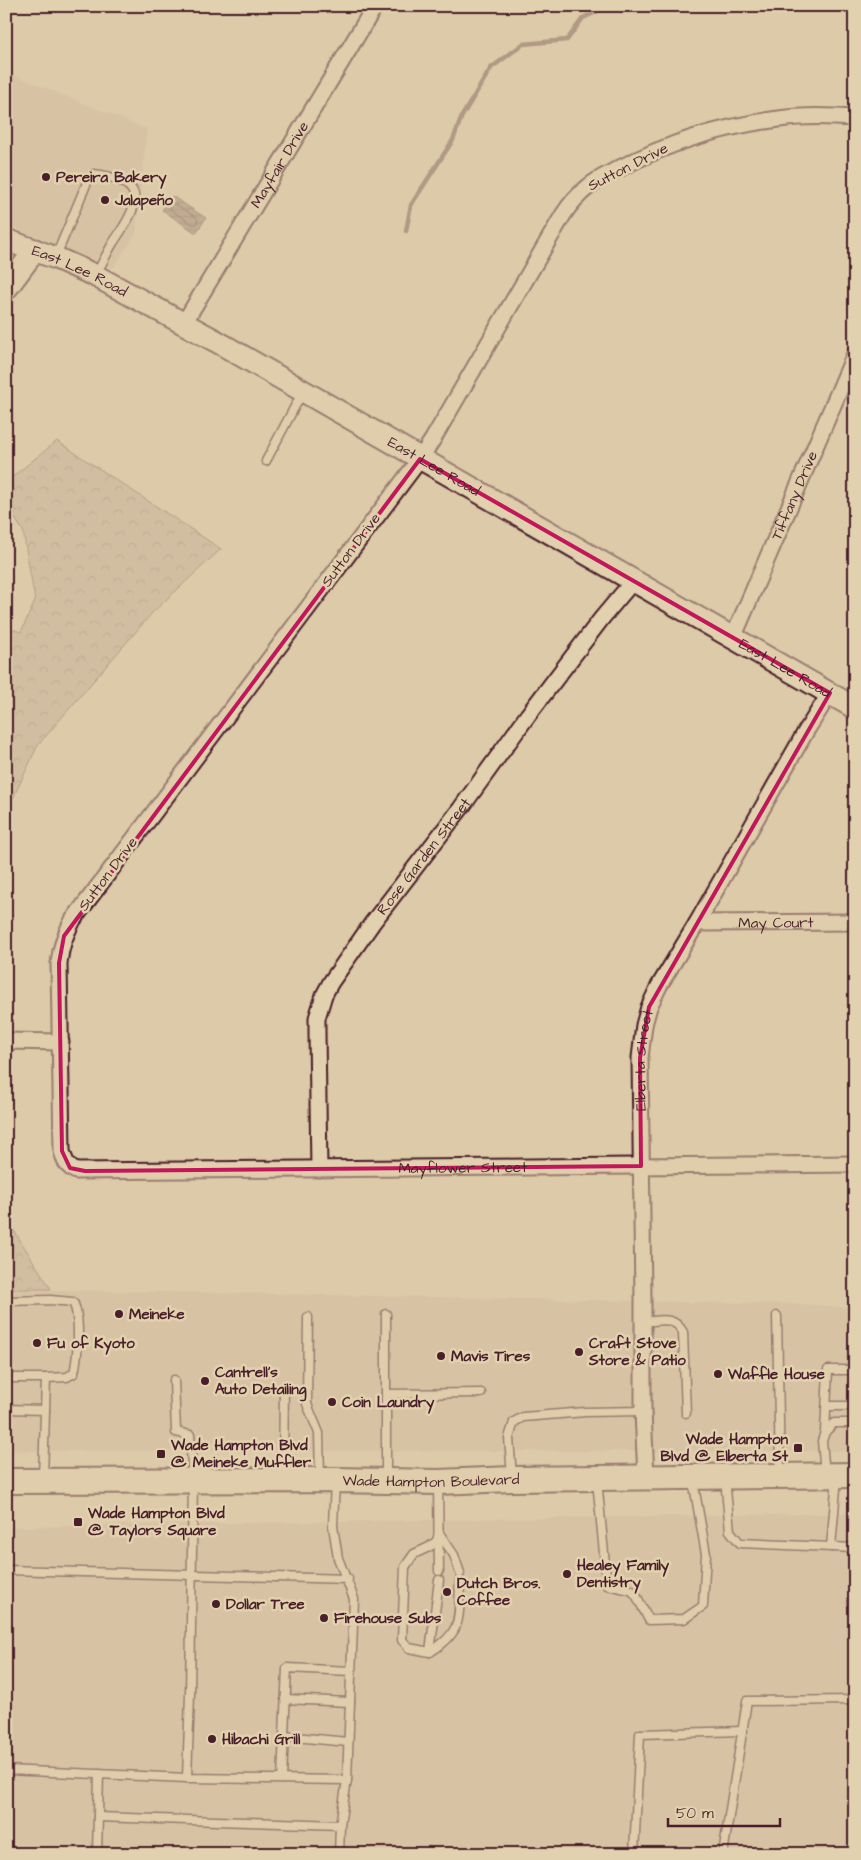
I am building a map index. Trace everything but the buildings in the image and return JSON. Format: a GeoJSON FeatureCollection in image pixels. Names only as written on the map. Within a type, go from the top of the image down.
{"type":"FeatureCollection","features":[{"type":"Feature","properties":{"kind":"main road","name":"Wade Hampton Boulevard"},"geometry":{"type":"LineString","coordinates":[[6,1481],[328,1480],[438,1482],[512,1479],[839,1475]]}},
{"type":"Feature","properties":{"kind":"street","name":"Mayfair Drive"},"geometry":{"type":"LineString","coordinates":[[184,324],[375,6]]}},
{"type":"Feature","properties":{"kind":"street","name":"Sutton Drive"},"geometry":{"type":"LineString","coordinates":[[70,1168],[65,1162],[62,1150],[59,963],[64,936],[73,920],[420,458],[438,431],[563,215],[577,196],[588,186],[640,158],[670,145],[729,127],[788,118],[820,116],[855,118]]}},
{"type":"Feature","properties":{"kind":"street","name":"East Lee Road"},"geometry":{"type":"LineString","coordinates":[[6,240],[56,258],[95,276],[184,324],[855,708]]}},
{"type":"Feature","properties":{"kind":"street"},"geometry":{"type":"LineString","coordinates":[[6,289],[35,250]]}},
{"type":"Feature","properties":{"kind":"street","name":"Tiffany Drive"},"geometry":{"type":"LineString","coordinates":[[733,638],[855,354]]}},
{"type":"Feature","properties":{"kind":"street","name":"Rose Garden Street"},"geometry":{"type":"LineString","coordinates":[[319,1169],[317,1018],[324,995],[373,922],[461,808],[534,707],[602,618],[634,580]]}},
{"type":"Feature","properties":{"kind":"street","name":"Elberta Street"},"geometry":{"type":"LineString","coordinates":[[646,1478],[642,1411],[643,1322],[640,1058],[644,1025],[649,1007],[659,986],[697,924],[806,731],[830,693]]}},
{"type":"Feature","properties":{"kind":"street","name":"May Court"},"geometry":{"type":"LineString","coordinates":[[697,924],[855,922]]}},
{"type":"Feature","properties":{"kind":"street"},"geometry":{"type":"LineString","coordinates":[[6,1041],[61,1042]]}},
{"type":"Feature","properties":{"kind":"street","name":"Mayflower Street"},"geometry":{"type":"LineString","coordinates":[[70,1168],[84,1171],[855,1164]]}},
{"type":"Feature","properties":{"kind":"lane"},"geometry":{"type":"LineString","coordinates":[[56,258],[88,180],[94,174],[116,178],[130,186],[134,195],[134,204],[130,217],[95,276]]}},
{"type":"Feature","properties":{"kind":"lane"},"geometry":{"type":"LineString","coordinates":[[266,462],[303,391]]}},
{"type":"Feature","properties":{"kind":"lane"},"geometry":{"type":"LineString","coordinates":[[6,1301],[50,1300],[73,1302],[77,1314],[74,1373],[67,1377],[6,1378]]}},
{"type":"Feature","properties":{"kind":"lane"},"geometry":{"type":"LineString","coordinates":[[386,1314],[386,1481]]}},
{"type":"Feature","properties":{"kind":"lane"},"geometry":{"type":"LineString","coordinates":[[777,1316],[780,1476]]}},
{"type":"Feature","properties":{"kind":"lane"},"geometry":{"type":"LineString","coordinates":[[308,1317],[307,1404],[319,1433],[328,1480],[338,1558],[354,1598],[347,1780],[340,1825],[339,1854]]}},
{"type":"Feature","properties":{"kind":"lane"},"geometry":{"type":"LineString","coordinates":[[643,1322],[674,1320],[683,1332],[686,1413]]}},
{"type":"Feature","properties":{"kind":"lane"},"geometry":{"type":"LineString","coordinates":[[831,1547],[839,1475],[822,1441],[825,1432],[828,1370],[852,1370]]}},
{"type":"Feature","properties":{"kind":"lane"},"geometry":{"type":"LineString","coordinates":[[43,1480],[46,1378]]}},
{"type":"Feature","properties":{"kind":"lane"},"geometry":{"type":"LineString","coordinates":[[174,1380],[176,1432],[190,1435],[193,1480],[187,1778]]}},
{"type":"Feature","properties":{"kind":"lane"},"geometry":{"type":"LineString","coordinates":[[283,1480],[284,1388]]}},
{"type":"Feature","properties":{"kind":"lane"},"geometry":{"type":"LineString","coordinates":[[386,1394],[481,1393]]}},
{"type":"Feature","properties":{"kind":"lane"},"geometry":{"type":"LineString","coordinates":[[826,1406],[852,1406]]}},
{"type":"Feature","properties":{"kind":"lane"},"geometry":{"type":"LineString","coordinates":[[6,1409],[45,1410]]}},
{"type":"Feature","properties":{"kind":"lane"},"geometry":{"type":"LineString","coordinates":[[512,1479],[509,1438],[514,1422],[523,1418],[585,1412],[642,1411]]}},
{"type":"Feature","properties":{"kind":"lane"},"geometry":{"type":"LineString","coordinates":[[825,1432],[834,1423],[855,1423]]}},
{"type":"Feature","properties":{"kind":"lane"},"geometry":{"type":"LineString","coordinates":[[725,1477],[730,1531],[740,1543],[855,1548]]}},
{"type":"Feature","properties":{"kind":"lane"},"geometry":{"type":"LineString","coordinates":[[597,1479],[607,1585],[631,1590],[636,1595],[649,1620],[684,1619],[703,1606],[706,1554],[693,1478]]}},
{"type":"Feature","properties":{"kind":"lane"},"geometry":{"type":"LineString","coordinates":[[430,1652],[439,1576],[438,1482]]}},
{"type":"Feature","properties":{"kind":"lane"},"geometry":{"type":"LineString","coordinates":[[439,1533],[454,1555],[460,1576],[458,1627],[446,1643],[430,1652],[409,1648],[402,1640],[405,1567],[414,1554],[429,1548],[437,1541],[439,1533]]}},
{"type":"Feature","properties":{"kind":"lane"},"geometry":{"type":"LineString","coordinates":[[6,1570],[348,1579]]}},
{"type":"Feature","properties":{"kind":"lane"},"geometry":{"type":"LineString","coordinates":[[282,1780],[287,1668],[352,1671]]}},
{"type":"Feature","properties":{"kind":"lane"},"geometry":{"type":"LineString","coordinates":[[285,1699],[350,1702]]}},
{"type":"Feature","properties":{"kind":"lane"},"geometry":{"type":"LineString","coordinates":[[723,1854],[747,1701],[855,1700]]}},
{"type":"Feature","properties":{"kind":"lane"},"geometry":{"type":"LineString","coordinates":[[634,1854],[640,1734],[743,1731]]}},
{"type":"Feature","properties":{"kind":"lane"},"geometry":{"type":"LineString","coordinates":[[284,1736],[348,1742]]}},
{"type":"Feature","properties":{"kind":"lane"},"geometry":{"type":"LineString","coordinates":[[6,1770],[187,1778],[347,1780]]}},
{"type":"Feature","properties":{"kind":"lane"},"geometry":{"type":"LineString","coordinates":[[97,1854],[99,1774]]}},
{"type":"Feature","properties":{"kind":"lane"},"geometry":{"type":"LineString","coordinates":[[98,1817],[340,1825]]}},
{"type":"Feature","properties":{"kind":"highlighted area"},"geometry":{"type":"Polygon","coordinates":[[[420,459],[830,693],[649,1007],[640,1058],[641,1166],[85,1171],[70,1168],[62,1151],[59,963],[64,936],[420,459]]]}},
{"type":"Feature","properties":{"kind":"shaded area"},"geometry":{"type":"Polygon","coordinates":[[[11,74],[147,129],[136,234],[113,268],[6,225],[6,82],[11,74]]]}},
{"type":"Feature","properties":{"kind":"shaded area"},"geometry":{"type":"Polygon","coordinates":[[[6,1289],[802,1304],[855,1308],[855,1451],[6,1451],[6,1289]]]}},
{"type":"Feature","properties":{"kind":"shaded area"},"geometry":{"type":"Polygon","coordinates":[[[855,1513],[855,1854],[6,1854],[6,1527],[855,1513]]]}},
{"type":"Feature","properties":{"kind":"green space"},"geometry":{"type":"Polygon","coordinates":[[[57,441],[221,549],[152,613],[38,745],[6,813],[6,627],[21,632],[35,601],[23,531],[6,504],[6,482],[57,441]]]}},
{"type":"Feature","properties":{"kind":"green space"},"geometry":{"type":"Polygon","coordinates":[[[6,1218],[51,1289],[6,1289],[6,1218]]]}},
{"type":"Feature","properties":{"kind":"water"},"geometry":{"type":"Polygon","coordinates":[[[172,196],[206,218],[196,233],[162,210],[172,196]]]}},
{"type":"Feature","properties":{"kind":"waterway"},"geometry":{"type":"LineString","coordinates":[[406,231],[411,205],[453,140],[462,116],[491,68],[523,44],[567,40],[583,18],[596,12],[601,6]]}},
{"type":"Feature","properties":{"kind":"place","name":"Pereira Bakery"},"geometry":{"type":"Point","coordinates":[46,177]}},
{"type":"Feature","properties":{"kind":"place","name":"Jalapeño"},"geometry":{"type":"Point","coordinates":[105,200]}},
{"type":"Feature","properties":{"kind":"place","name":"Meineke"},"geometry":{"type":"Point","coordinates":[119,1314]}},
{"type":"Feature","properties":{"kind":"place","name":"Fu of Kyoto"},"geometry":{"type":"Point","coordinates":[37,1343]}},
{"type":"Feature","properties":{"kind":"place","name":"Craft Stove Store & Patio"},"geometry":{"type":"Point","coordinates":[579,1352]}},
{"type":"Feature","properties":{"kind":"place","name":"Mavis Tires"},"geometry":{"type":"Point","coordinates":[441,1356]}},
{"type":"Feature","properties":{"kind":"place","name":"Waffle House"},"geometry":{"type":"Point","coordinates":[718,1374]}},
{"type":"Feature","properties":{"kind":"place","name":"Cantrell's Auto Detailing"},"geometry":{"type":"Point","coordinates":[205,1381]}},
{"type":"Feature","properties":{"kind":"place","name":"Coin Laundry"},"geometry":{"type":"Point","coordinates":[332,1402]}},
{"type":"Feature","properties":{"kind":"place","name":"Wade Hampton Blvd @ Elberta St"},"geometry":{"type":"Point","coordinates":[798,1448]}},
{"type":"Feature","properties":{"kind":"place","name":"Wade Hampton Blvd @ Meineke Muffler"},"geometry":{"type":"Point","coordinates":[161,1454]}},
{"type":"Feature","properties":{"kind":"place","name":"Wade Hampton Blvd @ Taylors Square"},"geometry":{"type":"Point","coordinates":[78,1522]}},
{"type":"Feature","properties":{"kind":"place","name":"Healey Family Dentistry"},"geometry":{"type":"Point","coordinates":[567,1574]}},
{"type":"Feature","properties":{"kind":"place","name":"Dutch Bros. Coffee"},"geometry":{"type":"Point","coordinates":[447,1592]}},
{"type":"Feature","properties":{"kind":"place","name":"Dollar Tree"},"geometry":{"type":"Point","coordinates":[216,1604]}},
{"type":"Feature","properties":{"kind":"place","name":"Firehouse Subs"},"geometry":{"type":"Point","coordinates":[324,1618]}},
{"type":"Feature","properties":{"kind":"place","name":"Hibachi Grill"},"geometry":{"type":"Point","coordinates":[212,1739]}}]}
